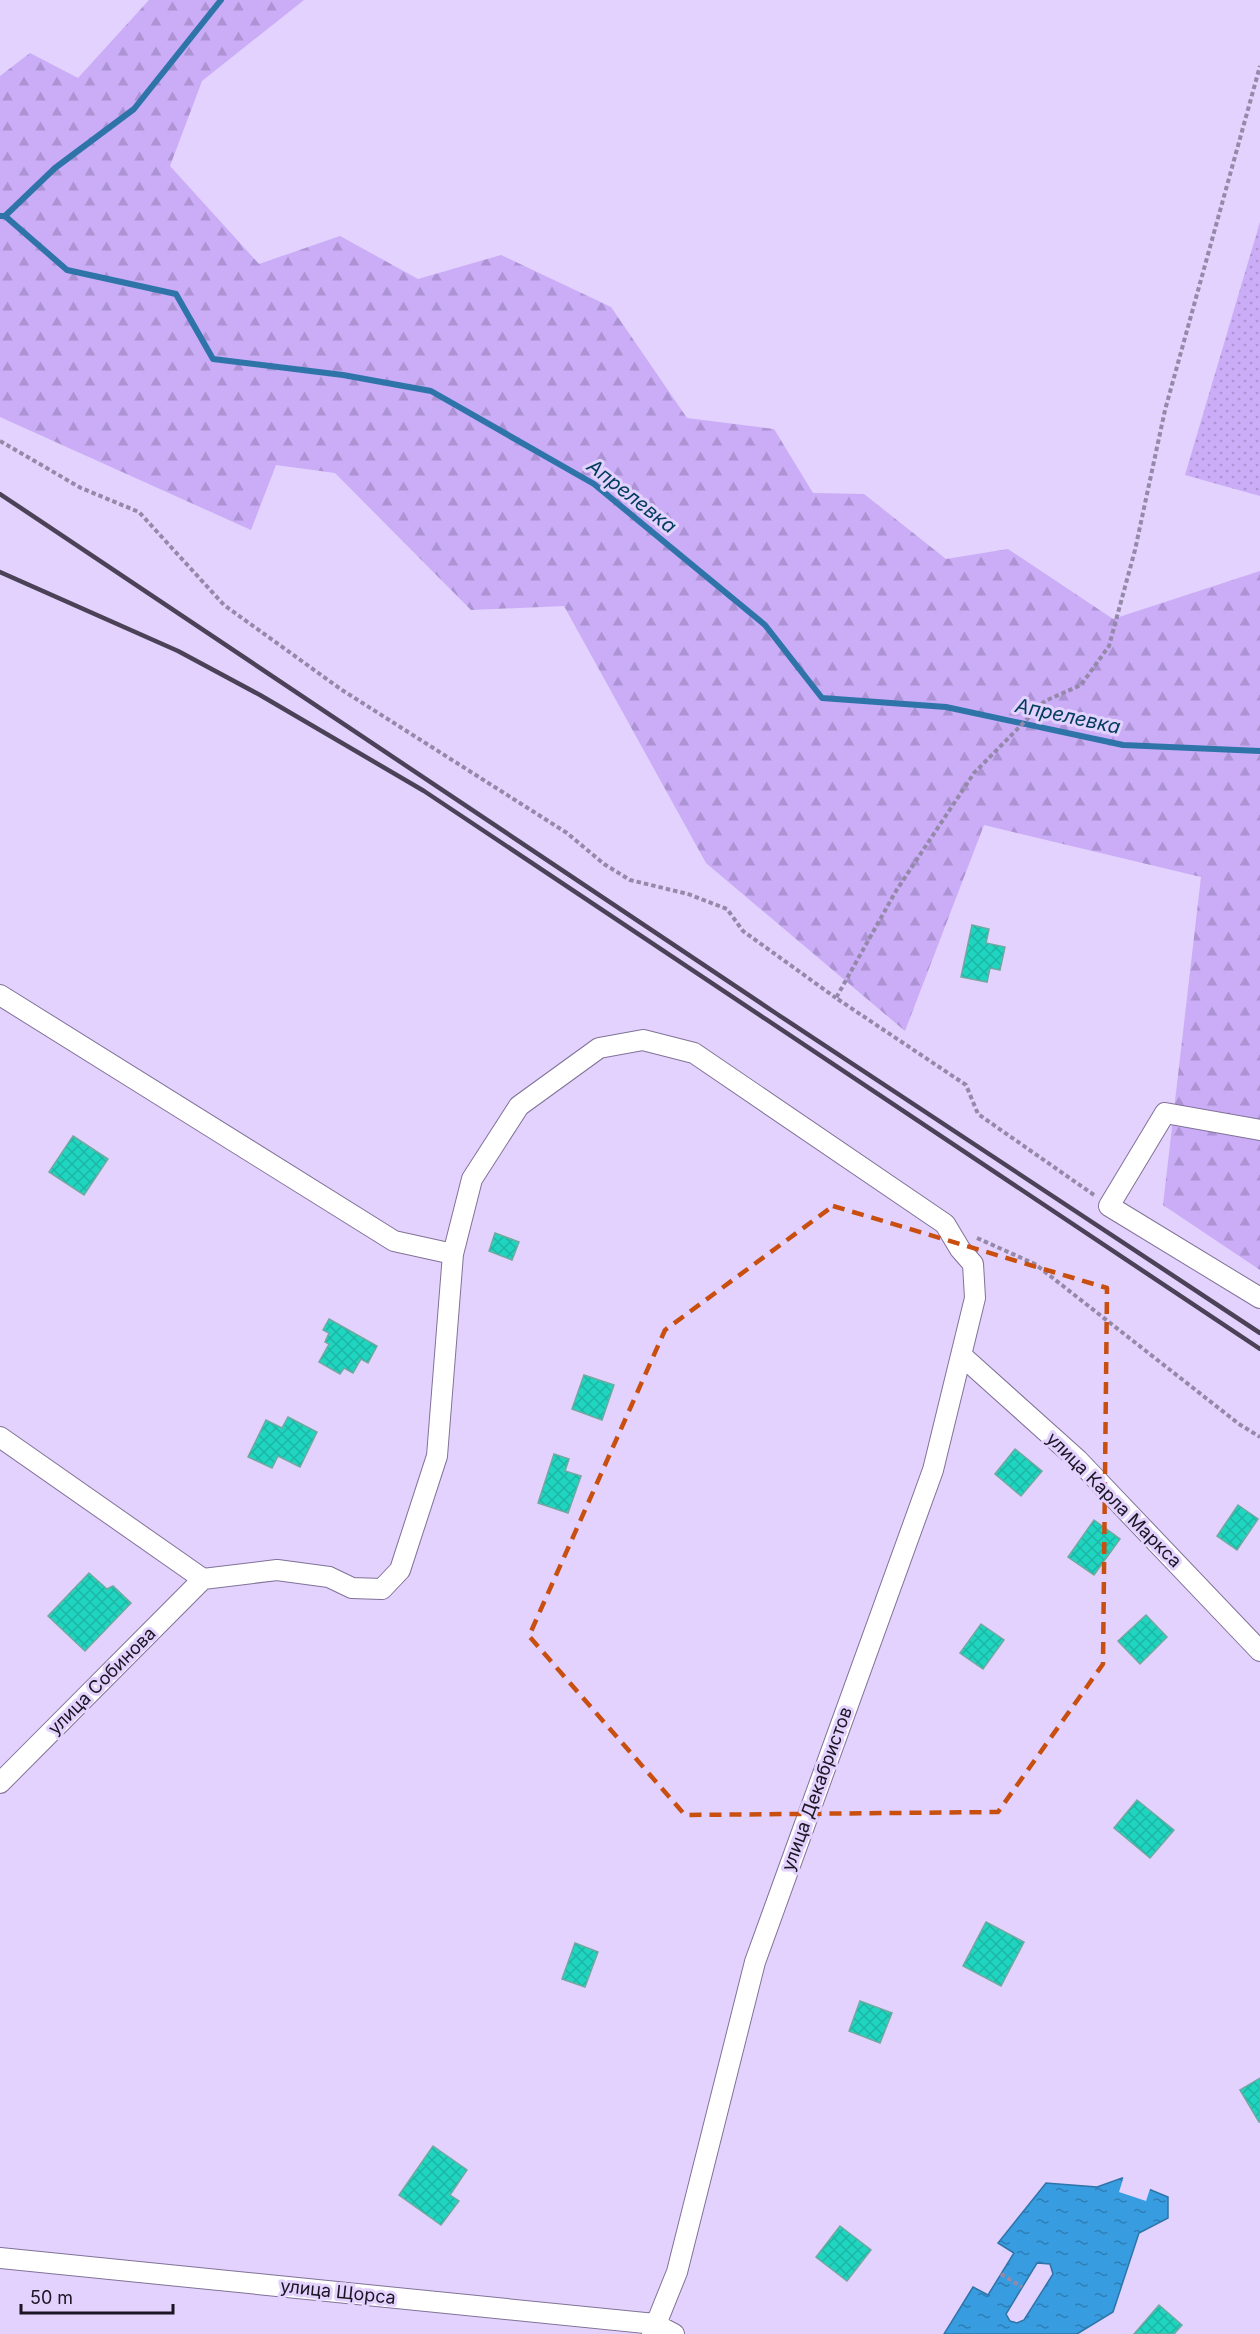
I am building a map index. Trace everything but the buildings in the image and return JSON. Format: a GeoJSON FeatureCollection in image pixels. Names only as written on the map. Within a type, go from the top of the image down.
{"type":"FeatureCollection","features":[{"type":"Feature","properties":{"kind":"street"},"geometry":{"type":"LineString","coordinates":[[0,995],[394,1241],[453,1254]]}},
{"type":"Feature","properties":{"kind":"street","name":"улица Декабристов"},"geometry":{"type":"LineString","coordinates":[[203,1579],[277,1570],[329,1577],[352,1588],[382,1589],[400,1570],[437,1456],[453,1254],[472,1179],[519,1106],[599,1048],[643,1040],[694,1053],[945,1224],[960,1249],[973,1264],[975,1298],[933,1470],[755,1962],[677,2272],[653,2329]]}},
{"type":"Feature","properties":{"kind":"street"},"geometry":{"type":"LineString","coordinates":[[1260,1130],[1165,1113],[1109,1206],[1260,1298]]}},
{"type":"Feature","properties":{"kind":"street","name":"улица Карла Маркса"},"geometry":{"type":"LineString","coordinates":[[961,1355],[1078,1460],[1260,1651]]}},
{"type":"Feature","properties":{"kind":"street"},"geometry":{"type":"LineString","coordinates":[[0,1437],[203,1579]]}},
{"type":"Feature","properties":{"kind":"street","name":"улица Собинова"},"geometry":{"type":"LineString","coordinates":[[0,1783],[203,1579]]}},
{"type":"Feature","properties":{"kind":"street","name":"улица Щорса"},"geometry":{"type":"LineString","coordinates":[[0,2259],[653,2329],[674,2334]]}},
{"type":"Feature","properties":{"kind":"path"},"geometry":{"type":"LineString","coordinates":[[836,998],[896,891],[974,773],[1045,701],[1081,685],[1109,646],[1135,550],[1168,399],[1260,66]]}},
{"type":"Feature","properties":{"kind":"path"},"geometry":{"type":"LineString","coordinates":[[0,441],[81,488],[139,512],[224,605],[342,690],[567,833],[604,864],[630,880],[688,894],[727,909],[743,931],[836,998],[966,1085],[978,1114],[1109,1206]]}},
{"type":"Feature","properties":{"kind":"path"},"geometry":{"type":"LineString","coordinates":[[975,1237],[1035,1264],[1239,1424],[1260,1437]]}},
{"type":"Feature","properties":{"kind":"path"},"geometry":{"type":"LineString","coordinates":[[1001,2274],[1022,2288]]}},
{"type":"Feature","properties":{"kind":"highlighted area"},"geometry":{"type":"Polygon","coordinates":[[[833,1206],[1107,1288],[1103,1664],[998,1812],[685,1815],[529,1636],[665,1330],[833,1206]]]}},
{"type":"Feature","properties":{"kind":"green space"},"geometry":{"type":"Polygon","coordinates":[[[149,0],[304,0],[202,81],[170,166],[259,264],[340,236],[418,279],[501,255],[611,307],[687,418],[774,429],[813,493],[864,494],[946,559],[1008,549],[1113,619],[1260,571],[1260,1270],[1163,1205],[1201,877],[984,825],[905,1031],[706,863],[564,606],[471,610],[335,473],[276,465],[251,530],[0,417],[0,76],[30,53],[78,78],[149,0]]]}},
{"type":"Feature","properties":{"kind":"green space"},"geometry":{"type":"Polygon","coordinates":[[[1260,222],[1260,496],[1185,475],[1260,222]]]}},
{"type":"Feature","properties":{"kind":"water"},"geometry":{"type":"Polygon","coordinates":[[[1122,2178],[1168,2197],[1168,2218],[1139,2233],[1113,2312],[1077,2334],[944,2334],[973,2287],[988,2295],[1014,2253],[998,2243],[1046,2183],[1097,2187],[1122,2178]],[[1037,2263],[1006,2314],[1010,2321],[1017,2323],[1024,2320],[1053,2274],[1050,2264],[1037,2263]]]}},
{"type":"Feature","properties":{"kind":"pier"},"geometry":{"type":"Polygon","coordinates":[[[1124,2176],[1151,2186],[1146,2201],[1119,2192],[1124,2176]]]}},
{"type":"Feature","properties":{"kind":"waterway"},"geometry":{"type":"LineString","coordinates":[[5,216],[55,168],[134,109],[221,0]]}},
{"type":"Feature","properties":{"kind":"waterway","name":"Апрелевка"},"geometry":{"type":"LineString","coordinates":[[0,216],[5,216],[67,270],[176,294],[213,359],[343,375],[431,391],[594,484],[765,625],[822,698],[946,707],[1123,745],[1260,751]]}},
{"type":"Feature","properties":{"kind":"railway"},"geometry":{"type":"LineString","coordinates":[[0,494],[777,1014],[1260,1333]]}},
{"type":"Feature","properties":{"kind":"railway"},"geometry":{"type":"LineString","coordinates":[[0,572],[178,651],[260,695],[424,791],[1260,1349]]}}]}
